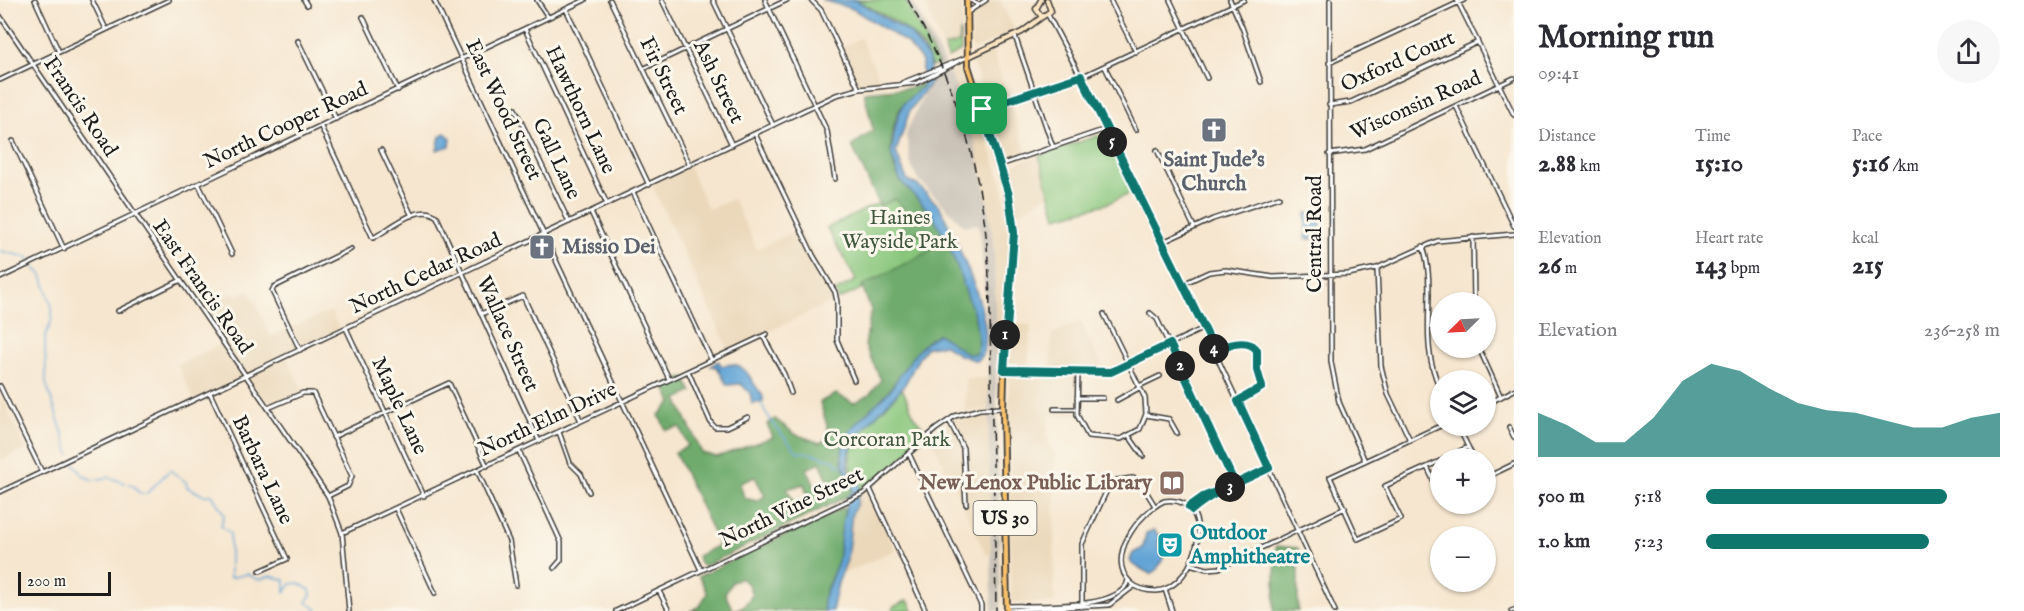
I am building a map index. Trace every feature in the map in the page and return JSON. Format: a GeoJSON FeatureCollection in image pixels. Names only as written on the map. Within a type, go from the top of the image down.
{"type":"FeatureCollection","features":[{"type":"Feature","properties":{"kind":"main road","name":"US 30"},"geometry":{"type":"LineString","coordinates":[[969,0],[967,57],[1011,202],[1014,233],[1003,408],[1007,609]]}},
{"type":"Feature","properties":{"kind":"main road"},"geometry":{"type":"LineString","coordinates":[[1035,21],[1036,5],[1041,0]]}},
{"type":"Feature","properties":{"kind":"main road"},"geometry":{"type":"LineString","coordinates":[[1048,15],[1051,10],[1049,1]]}},
{"type":"Feature","properties":{"kind":"main road"},"geometry":{"type":"LineString","coordinates":[[1037,13],[1042,17]]}},
{"type":"Feature","properties":{"kind":"main road","name":"North Cedar Road"},"geometry":{"type":"LineString","coordinates":[[967,57],[1015,36],[1035,21],[1048,15]]}},
{"type":"Feature","properties":{"kind":"street"},"geometry":{"type":"LineString","coordinates":[[35,0],[59,52]]}},
{"type":"Feature","properties":{"kind":"street"},"geometry":{"type":"LineString","coordinates":[[92,0],[106,29]]}},
{"type":"Feature","properties":{"kind":"street"},"geometry":{"type":"LineString","coordinates":[[0,80],[169,0]]}},
{"type":"Feature","properties":{"kind":"street"},"geometry":{"type":"LineString","coordinates":[[304,0],[307,5]]}},
{"type":"Feature","properties":{"kind":"street","name":"East Wood Street"},"geometry":{"type":"LineString","coordinates":[[434,0],[701,570]]}},
{"type":"Feature","properties":{"kind":"street"},"geometry":{"type":"LineString","coordinates":[[537,0],[548,16]]}},
{"type":"Feature","properties":{"kind":"street","name":"North Cooper Road"},"geometry":{"type":"LineString","coordinates":[[0,278],[464,60],[548,16],[585,0]]}},
{"type":"Feature","properties":{"kind":"street","name":"Fir Street"},"geometry":{"type":"LineString","coordinates":[[610,0],[690,165]]}},
{"type":"Feature","properties":{"kind":"street","name":"Ash Street"},"geometry":{"type":"LineString","coordinates":[[662,0],[732,145]]}},
{"type":"Feature","properties":{"kind":"street"},"geometry":{"type":"LineString","coordinates":[[713,0],[773,125]]}},
{"type":"Feature","properties":{"kind":"street"},"geometry":{"type":"LineString","coordinates":[[765,0],[830,139],[830,157],[835,179]]}},
{"type":"Feature","properties":{"kind":"street"},"geometry":{"type":"LineString","coordinates":[[643,69],[787,0]]}},
{"type":"Feature","properties":{"kind":"street"},"geometry":{"type":"LineString","coordinates":[[812,0],[821,10],[859,88]]}},
{"type":"Feature","properties":{"kind":"street"},"geometry":{"type":"LineString","coordinates":[[969,0],[979,4]]}},
{"type":"Feature","properties":{"kind":"street"},"geometry":{"type":"LineString","coordinates":[[967,14],[986,0]]}},
{"type":"Feature","properties":{"kind":"street"},"geometry":{"type":"LineString","coordinates":[[1110,0],[1136,52]]}},
{"type":"Feature","properties":{"kind":"street"},"geometry":{"type":"LineString","coordinates":[[1170,0],[1207,78]]}},
{"type":"Feature","properties":{"kind":"street"},"geometry":{"type":"LineString","coordinates":[[1230,0],[1261,82]]}},
{"type":"Feature","properties":{"kind":"street"},"geometry":{"type":"LineString","coordinates":[[982,109],[1081,76],[1244,0]]}},
{"type":"Feature","properties":{"kind":"street","name":"Central Road"},"geometry":{"type":"LineString","coordinates":[[1329,0],[1330,276],[1333,377],[1344,415],[1365,461]]}},
{"type":"Feature","properties":{"kind":"street"},"geometry":{"type":"LineString","coordinates":[[1329,63],[1464,0]]}},
{"type":"Feature","properties":{"kind":"street"},"geometry":{"type":"LineString","coordinates":[[1458,1],[1514,115]]}},
{"type":"Feature","properties":{"kind":"street"},"geometry":{"type":"LineString","coordinates":[[566,9],[649,185]]}},
{"type":"Feature","properties":{"kind":"street"},"geometry":{"type":"LineString","coordinates":[[1048,15],[1081,76],[1163,242],[1335,611]]}},
{"type":"Feature","properties":{"kind":"street","name":"Francis Road"},"geometry":{"type":"LineString","coordinates":[[0,16],[134,215]]}},
{"type":"Feature","properties":{"kind":"street"},"geometry":{"type":"LineString","coordinates":[[363,17],[398,90]]}},
{"type":"Feature","properties":{"kind":"street","name":"Hawthorn Lane"},"geometry":{"type":"LineString","coordinates":[[525,28],[607,204]]}},
{"type":"Feature","properties":{"kind":"street"},"geometry":{"type":"LineString","coordinates":[[1015,36],[1053,147]]}},
{"type":"Feature","properties":{"kind":"street"},"geometry":{"type":"LineString","coordinates":[[298,41],[336,119]]}},
{"type":"Feature","properties":{"kind":"street","name":"Oxford Court"},"geometry":{"type":"LineString","coordinates":[[1329,105],[1351,102],[1478,42]]}},
{"type":"Feature","properties":{"kind":"street","name":"North Cedar Road"},"geometry":{"type":"LineString","coordinates":[[0,492],[843,93],[859,88],[916,81],[959,58],[967,57]]}},
{"type":"Feature","properties":{"kind":"street"},"geometry":{"type":"LineString","coordinates":[[1105,66],[1136,130]]}},
{"type":"Feature","properties":{"kind":"street","name":"Wisconsin Road"},"geometry":{"type":"LineString","coordinates":[[1329,154],[1365,149],[1514,78]]}},
{"type":"Feature","properties":{"kind":"street"},"geometry":{"type":"LineString","coordinates":[[1456,106],[1514,226]]}},
{"type":"Feature","properties":{"kind":"street","name":"Gall Lane"},"geometry":{"type":"LineString","coordinates":[[515,110],[569,222]]}},
{"type":"Feature","properties":{"kind":"street"},"geometry":{"type":"LineString","coordinates":[[321,127],[373,238],[412,216],[381,150]]}},
{"type":"Feature","properties":{"kind":"street"},"geometry":{"type":"LineString","coordinates":[[1000,165],[1106,129]]}},
{"type":"Feature","properties":{"kind":"street"},"geometry":{"type":"LineString","coordinates":[[755,134],[813,255],[835,292],[837,340],[854,380]]}},
{"type":"Feature","properties":{"kind":"street"},"geometry":{"type":"LineString","coordinates":[[13,141],[64,249]]}},
{"type":"Feature","properties":{"kind":"street"},"geometry":{"type":"LineString","coordinates":[[1157,150],[1194,227]]}},
{"type":"Feature","properties":{"kind":"street"},"geometry":{"type":"LineString","coordinates":[[199,184],[232,254]]}},
{"type":"Feature","properties":{"kind":"street"},"geometry":{"type":"LineString","coordinates":[[633,192],[711,359]]}},
{"type":"Feature","properties":{"kind":"street"},"geometry":{"type":"LineString","coordinates":[[1163,242],[1194,227],[1278,197]]}},
{"type":"Feature","properties":{"kind":"street","name":"Wallace Street"},"geometry":{"type":"LineString","coordinates":[[412,216],[426,211],[437,217],[539,442]]}},
{"type":"Feature","properties":{"kind":"street"},"geometry":{"type":"LineString","coordinates":[[591,212],[669,379]]}},
{"type":"Feature","properties":{"kind":"street","name":"East Francis Road"},"geometry":{"type":"LineString","coordinates":[[134,215],[328,496],[342,534],[349,611]]}},
{"type":"Feature","properties":{"kind":"street"},"geometry":{"type":"LineString","coordinates":[[1183,284],[1209,272],[1226,270],[1274,277],[1330,276],[1377,268],[1423,246],[1453,238],[1514,234]]}},
{"type":"Feature","properties":{"kind":"street"},"geometry":{"type":"LineString","coordinates":[[1473,237],[1474,292]]}},
{"type":"Feature","properties":{"kind":"street"},"geometry":{"type":"LineString","coordinates":[[1423,246],[1427,266],[1428,352],[1434,370]]}},
{"type":"Feature","properties":{"kind":"street"},"geometry":{"type":"LineString","coordinates":[[300,350],[272,291],[274,286],[351,249]]}},
{"type":"Feature","properties":{"kind":"street"},"geometry":{"type":"LineString","coordinates":[[1377,268],[1381,366],[1388,394],[1410,440]]}},
{"type":"Feature","properties":{"kind":"street"},"geometry":{"type":"LineString","coordinates":[[118,311],[179,281]]}},
{"type":"Feature","properties":{"kind":"street"},"geometry":{"type":"LineString","coordinates":[[482,314],[523,296],[581,422]]}},
{"type":"Feature","properties":{"kind":"street"},"geometry":{"type":"LineString","coordinates":[[1150,313],[1158,319],[1235,484]]}},
{"type":"Feature","properties":{"kind":"street"},"geometry":{"type":"LineString","coordinates":[[1078,372],[1078,420],[1088,436],[1117,439],[1129,436],[1140,429],[1146,415],[1145,398],[1104,314]]}},
{"type":"Feature","properties":{"kind":"street","name":"Maple Lane"},"geometry":{"type":"LineString","coordinates":[[346,328],[424,496]]}},
{"type":"Feature","properties":{"kind":"street"},"geometry":{"type":"LineString","coordinates":[[1004,370],[1111,372],[1204,328]]}},
{"type":"Feature","properties":{"kind":"street","name":"North Elm Drive"},"geometry":{"type":"LineString","coordinates":[[342,534],[765,335],[791,393]]}},
{"type":"Feature","properties":{"kind":"street"},"geometry":{"type":"LineString","coordinates":[[1215,350],[1237,344],[1254,346],[1257,350],[1257,370],[1262,387],[1238,401]]}},
{"type":"Feature","properties":{"kind":"street"},"geometry":{"type":"LineString","coordinates":[[1483,358],[1501,397]]}},
{"type":"Feature","properties":{"kind":"street"},"geometry":{"type":"LineString","coordinates":[[688,371],[711,423],[716,427],[727,427],[747,417]]}},
{"type":"Feature","properties":{"kind":"street"},"geometry":{"type":"LineString","coordinates":[[1117,400],[1160,376]]}},
{"type":"Feature","properties":{"kind":"street"},"geometry":{"type":"LineString","coordinates":[[333,437],[449,383],[487,466]]}},
{"type":"Feature","properties":{"kind":"street"},"geometry":{"type":"LineString","coordinates":[[0,386],[42,472]]}},
{"type":"Feature","properties":{"kind":"street"},"geometry":{"type":"LineString","coordinates":[[1496,400],[1514,390]]}},
{"type":"Feature","properties":{"kind":"street"},"geometry":{"type":"LineString","coordinates":[[268,408],[308,391],[315,397],[352,481],[328,496]]}},
{"type":"Feature","properties":{"kind":"street","name":"Barbara Lane"},"geometry":{"type":"LineString","coordinates":[[210,393],[287,559],[260,571]]}},
{"type":"Feature","properties":{"kind":"street"},"geometry":{"type":"LineString","coordinates":[[1077,398],[1103,398]]}},
{"type":"Feature","properties":{"kind":"street","name":"North Vine Street"},"geometry":{"type":"LineString","coordinates":[[616,611],[864,493],[949,420],[973,410],[1003,408]]}},
{"type":"Feature","properties":{"kind":"street"},"geometry":{"type":"LineString","coordinates":[[1054,409],[1077,409]]}},
{"type":"Feature","properties":{"kind":"street"},"geometry":{"type":"LineString","coordinates":[[1146,415],[1169,419],[1176,433]]}},
{"type":"Feature","properties":{"kind":"street"},"geometry":{"type":"LineString","coordinates":[[949,420],[963,448],[966,504]]}},
{"type":"Feature","properties":{"kind":"street"},"geometry":{"type":"LineString","coordinates":[[1509,427],[1514,437]]}},
{"type":"Feature","properties":{"kind":"street"},"geometry":{"type":"LineString","coordinates":[[1430,431],[1330,477],[1358,538],[1401,519],[1385,486],[1430,466]]}},
{"type":"Feature","properties":{"kind":"street"},"geometry":{"type":"LineString","coordinates":[[560,432],[570,463],[581,474],[589,492]]}},
{"type":"Feature","properties":{"kind":"street"},"geometry":{"type":"LineString","coordinates":[[1129,436],[1143,456]]}},
{"type":"Feature","properties":{"kind":"street"},"geometry":{"type":"LineString","coordinates":[[1463,436],[1468,447]]}},
{"type":"Feature","properties":{"kind":"street"},"geometry":{"type":"LineString","coordinates":[[519,451],[561,542],[561,560],[554,568]]}},
{"type":"Feature","properties":{"kind":"street"},"geometry":{"type":"LineString","coordinates":[[909,454],[981,605],[981,611]]}},
{"type":"Feature","properties":{"kind":"street"},"geometry":{"type":"LineString","coordinates":[[1496,473],[1514,464]]}},
{"type":"Feature","properties":{"kind":"street"},"geometry":{"type":"LineString","coordinates":[[1427,467],[1430,473]]}},
{"type":"Feature","properties":{"kind":"street"},"geometry":{"type":"LineString","coordinates":[[1191,508],[1269,468]]}},
{"type":"Feature","properties":{"kind":"street"},"geometry":{"type":"LineString","coordinates":[[477,470],[509,541],[516,585]]}},
{"type":"Feature","properties":{"kind":"street"},"geometry":{"type":"LineString","coordinates":[[1082,605],[1082,544],[1107,490],[1117,480],[1133,478],[1139,480],[1155,506]]}},
{"type":"Feature","properties":{"kind":"street"},"geometry":{"type":"LineString","coordinates":[[870,489],[927,611]]}},
{"type":"Feature","properties":{"kind":"street"},"geometry":{"type":"LineString","coordinates":[[1171,500],[1191,508],[1198,521],[1198,531],[1190,564],[1182,577],[1166,589],[1146,590],[1135,586],[1128,580],[1121,564],[1123,548],[1144,516],[1155,506],[1171,500]]}},
{"type":"Feature","properties":{"kind":"street"},"geometry":{"type":"LineString","coordinates":[[1190,564],[1208,569],[1219,568],[1345,508]]}},
{"type":"Feature","properties":{"kind":"street"},"geometry":{"type":"LineString","coordinates":[[396,509],[435,593]]}},
{"type":"Feature","properties":{"kind":"street"},"geometry":{"type":"LineString","coordinates":[[1082,605],[1106,602],[1114,598],[1126,587],[1128,580]]}},
{"type":"Feature","properties":{"kind":"street"},"geometry":{"type":"LineString","coordinates":[[1007,609],[1108,605],[1135,586]]}},
{"type":"Feature","properties":{"kind":"street"},"geometry":{"type":"LineString","coordinates":[[1166,589],[1172,611]]}},
{"type":"Feature","properties":{"kind":"street"},"geometry":{"type":"LineString","coordinates":[[658,591],[669,611]]}},
{"type":"Feature","properties":{"kind":"shaded area"},"geometry":{"type":"Polygon","coordinates":[[[902,0],[912,0],[953,81],[975,144],[988,204],[994,253],[1001,611],[992,611],[987,333],[981,238],[978,224],[964,226],[917,178],[911,165],[906,136],[908,128],[931,80],[941,75],[902,0]]]}},
{"type":"Feature","properties":{"kind":"shaded area"},"geometry":{"type":"Polygon","coordinates":[[[923,0],[963,0],[962,49],[958,55],[948,58],[923,0]]]}},
{"type":"Feature","properties":{"kind":"shaded area"},"geometry":{"type":"Polygon","coordinates":[[[992,0],[1000,0],[1015,31],[975,49],[971,46],[971,10],[992,0]]]}},
{"type":"Feature","properties":{"kind":"shaded area"},"geometry":{"type":"Polygon","coordinates":[[[860,38],[878,75],[880,86],[859,88],[840,48],[860,38]]]}},
{"type":"Feature","properties":{"kind":"shaded area"},"geometry":{"type":"Polygon","coordinates":[[[992,50],[1009,100],[988,106],[973,64],[975,59],[992,50]]]}},
{"type":"Feature","properties":{"kind":"shaded area"},"geometry":{"type":"Polygon","coordinates":[[[960,69],[965,74],[1002,184],[1009,219],[1010,246],[1000,360],[996,360],[994,253],[967,120],[949,72],[960,69]]]}},
{"type":"Feature","properties":{"kind":"shaded area"},"geometry":{"type":"Polygon","coordinates":[[[1010,102],[1027,155],[1001,164],[983,110],[1010,102]]]}},
{"type":"Feature","properties":{"kind":"shaded area"},"geometry":{"type":"Polygon","coordinates":[[[1039,155],[1050,194],[1016,214],[1006,167],[1039,155]]]}},
{"type":"Feature","properties":{"kind":"shaded area"},"geometry":{"type":"Polygon","coordinates":[[[689,166],[708,209],[733,199],[757,249],[800,229],[836,300],[729,350],[652,185],[689,166]]]}},
{"type":"Feature","properties":{"kind":"shaded area"},"geometry":{"type":"Polygon","coordinates":[[[249,290],[271,336],[331,311],[339,330],[286,356],[303,392],[268,408],[199,309],[234,293],[236,296],[249,290]]]}},
{"type":"Feature","properties":{"kind":"shaded area"},"geometry":{"type":"Polygon","coordinates":[[[1081,321],[1104,371],[1050,371],[1052,334],[1081,321]]]}},
{"type":"Feature","properties":{"kind":"shaded area"},"geometry":{"type":"Polygon","coordinates":[[[1007,324],[1031,325],[1028,370],[1005,369],[1007,324]]]}},
{"type":"Feature","properties":{"kind":"shaded area"},"geometry":{"type":"Polygon","coordinates":[[[222,344],[244,375],[194,400],[177,365],[222,344]]]}},
{"type":"Feature","properties":{"kind":"shaded area"},"geometry":{"type":"Polygon","coordinates":[[[1079,373],[1078,415],[1048,416],[1048,438],[1055,458],[1054,603],[1015,603],[1011,598],[1009,375],[1079,373]]]}},
{"type":"Feature","properties":{"kind":"shaded area"},"geometry":{"type":"Polygon","coordinates":[[[966,378],[988,378],[988,408],[965,412],[966,378]]]}},
{"type":"Feature","properties":{"kind":"shaded area"},"geometry":{"type":"Polygon","coordinates":[[[0,393],[26,449],[0,461],[0,393]]]}},
{"type":"Feature","properties":{"kind":"shaded area"},"geometry":{"type":"Polygon","coordinates":[[[988,409],[992,553],[986,555],[930,435],[956,417],[988,409]]]}},
{"type":"Feature","properties":{"kind":"shaded area"},"geometry":{"type":"Polygon","coordinates":[[[869,490],[895,550],[841,575],[847,560],[852,513],[858,498],[869,490]]]}},
{"type":"Feature","properties":{"kind":"green space"},"geometry":{"type":"Polygon","coordinates":[[[855,0],[905,0],[938,64],[931,67],[921,44],[912,34],[889,18],[855,0]]]}},
{"type":"Feature","properties":{"kind":"green space"},"geometry":{"type":"Polygon","coordinates":[[[960,31],[961,51],[948,58],[944,47],[959,43],[960,31]]]}},
{"type":"Feature","properties":{"kind":"green space"},"geometry":{"type":"Polygon","coordinates":[[[923,83],[902,106],[897,116],[892,143],[894,165],[902,182],[928,209],[949,244],[971,302],[976,321],[978,350],[976,354],[967,354],[938,334],[930,340],[846,438],[842,455],[852,494],[705,566],[701,565],[697,556],[719,545],[675,452],[688,446],[680,427],[666,430],[659,415],[672,402],[664,386],[684,377],[692,392],[677,399],[702,453],[717,457],[773,437],[767,424],[775,419],[795,434],[820,443],[825,440],[828,429],[820,402],[836,394],[854,403],[869,395],[881,380],[865,346],[871,310],[862,286],[941,245],[937,238],[927,243],[917,232],[906,239],[900,230],[906,221],[905,209],[895,199],[880,206],[852,146],[873,130],[864,92],[909,88],[923,83]],[[820,462],[807,469],[821,499],[834,493],[820,462]],[[755,477],[740,483],[744,498],[757,501],[765,496],[755,477]],[[804,484],[787,489],[797,509],[810,505],[804,484]]]}},
{"type":"Feature","properties":{"kind":"green space"},"geometry":{"type":"Polygon","coordinates":[[[1104,134],[1134,192],[1106,204],[1056,217],[1039,155],[1104,134]]]}},
{"type":"Feature","properties":{"kind":"green space","name":"Haines Wayside Park"},"geometry":{"type":"Polygon","coordinates":[[[907,189],[933,216],[949,245],[839,300],[836,291],[856,280],[827,228],[907,189]]]}},
{"type":"Feature","properties":{"kind":"green space","name":"Corcoran Park"},"geometry":{"type":"Polygon","coordinates":[[[902,388],[915,418],[929,433],[870,487],[858,493],[860,485],[852,471],[850,458],[853,445],[860,433],[902,388]]]}},
{"type":"Feature","properties":{"kind":"green space"},"geometry":{"type":"Polygon","coordinates":[[[842,508],[845,509],[838,562],[825,592],[824,611],[733,611],[691,611],[700,606],[707,593],[699,576],[842,508]],[[740,578],[732,582],[725,593],[733,611],[745,605],[752,595],[748,584],[740,578]]]}},
{"type":"Feature","properties":{"kind":"green space"},"geometry":{"type":"Polygon","coordinates":[[[1276,546],[1298,548],[1298,611],[1274,611],[1276,546]]]}},
{"type":"Feature","properties":{"kind":"green space"},"geometry":{"type":"Polygon","coordinates":[[[908,600],[913,611],[892,611],[893,607],[908,600]]]}},
{"type":"Feature","properties":{"kind":"water"},"geometry":{"type":"Polygon","coordinates":[[[822,0],[856,0],[910,33],[929,59],[931,82],[910,110],[896,152],[907,180],[919,186],[940,207],[944,215],[976,290],[985,332],[984,349],[977,361],[959,355],[945,345],[927,347],[903,387],[868,424],[853,445],[848,465],[860,485],[857,504],[852,513],[847,560],[838,583],[832,611],[824,611],[823,599],[838,562],[842,524],[848,497],[853,491],[842,461],[843,448],[850,431],[890,390],[911,359],[930,339],[938,334],[968,354],[976,354],[979,343],[975,317],[949,245],[933,216],[900,180],[891,154],[896,123],[903,104],[922,87],[922,61],[907,43],[853,9],[822,0]]]}},
{"type":"Feature","properties":{"kind":"water"},"geometry":{"type":"Polygon","coordinates":[[[445,133],[451,138],[450,146],[437,150],[440,136],[445,133]]]}},
{"type":"Feature","properties":{"kind":"water"},"geometry":{"type":"Polygon","coordinates":[[[1321,212],[1321,239],[1306,239],[1306,213],[1321,212]]]}},
{"type":"Feature","properties":{"kind":"water"},"geometry":{"type":"Polygon","coordinates":[[[718,361],[722,366],[734,364],[742,368],[762,395],[763,402],[752,404],[750,393],[741,384],[727,385],[717,367],[711,366],[718,361]]]}},
{"type":"Feature","properties":{"kind":"water"},"geometry":{"type":"Polygon","coordinates":[[[1154,530],[1160,537],[1158,544],[1164,557],[1156,571],[1150,574],[1132,564],[1130,560],[1133,553],[1143,548],[1146,533],[1154,530]]]}},
{"type":"Feature","properties":{"kind":"waterway"},"geometry":{"type":"LineString","coordinates":[[0,251],[27,257],[30,261]]}},
{"type":"Feature","properties":{"kind":"waterway"},"geometry":{"type":"LineString","coordinates":[[33,266],[42,275],[52,307],[52,319],[45,338],[46,383],[70,455]]}},
{"type":"Feature","properties":{"kind":"waterway"},"geometry":{"type":"LineString","coordinates":[[761,403],[773,424],[797,452],[835,460],[841,466]]}},
{"type":"Feature","properties":{"kind":"waterway"},"geometry":{"type":"LineString","coordinates":[[73,462],[83,475],[92,480],[106,478]]}},
{"type":"Feature","properties":{"kind":"waterway"},"geometry":{"type":"LineString","coordinates":[[129,484],[133,485],[139,493],[146,494],[170,470],[186,482],[187,487],[203,495],[212,495],[224,514],[221,526],[230,533],[230,578],[247,574],[259,580],[270,576],[285,580],[285,592],[291,584],[298,583],[310,590],[311,595],[306,602],[319,611]]}},
{"type":"Feature","properties":{"kind":"waterway"},"geometry":{"type":"LineString","coordinates":[[108,477],[125,483]]}},
{"type":"Feature","properties":{"kind":"railway"},"geometry":{"type":"LineString","coordinates":[[908,0],[937,55],[949,84],[968,143],[982,204],[990,291],[996,611]]}},
{"type":"Feature","properties":{"kind":"place","name":"Saint Jude's Church"},"geometry":{"type":"Point","coordinates":[1214,130]}},
{"type":"Feature","properties":{"kind":"place","name":"Missio Dei"},"geometry":{"type":"Point","coordinates":[542,247]}},
{"type":"Feature","properties":{"kind":"place","name":"New Lenox Public Library"},"geometry":{"type":"Point","coordinates":[1172,483]}},
{"type":"Feature","properties":{"kind":"place","name":"Outdoor Amphitheatre"},"geometry":{"type":"Point","coordinates":[1170,545]}},
{"type":"Feature","properties":{"kind":"route"},"geometry":{"type":"LineString","coordinates":[[1081,76],[1215,350],[1231,344],[1256,347],[1257,370],[1262,387],[1238,401],[1269,468],[1220,492],[1192,510],[1189,507],[1203,497],[1235,484],[1170,344],[1111,372],[1004,370],[1014,244],[1012,209],[982,109],[1061,85],[1081,76]]}}]}
